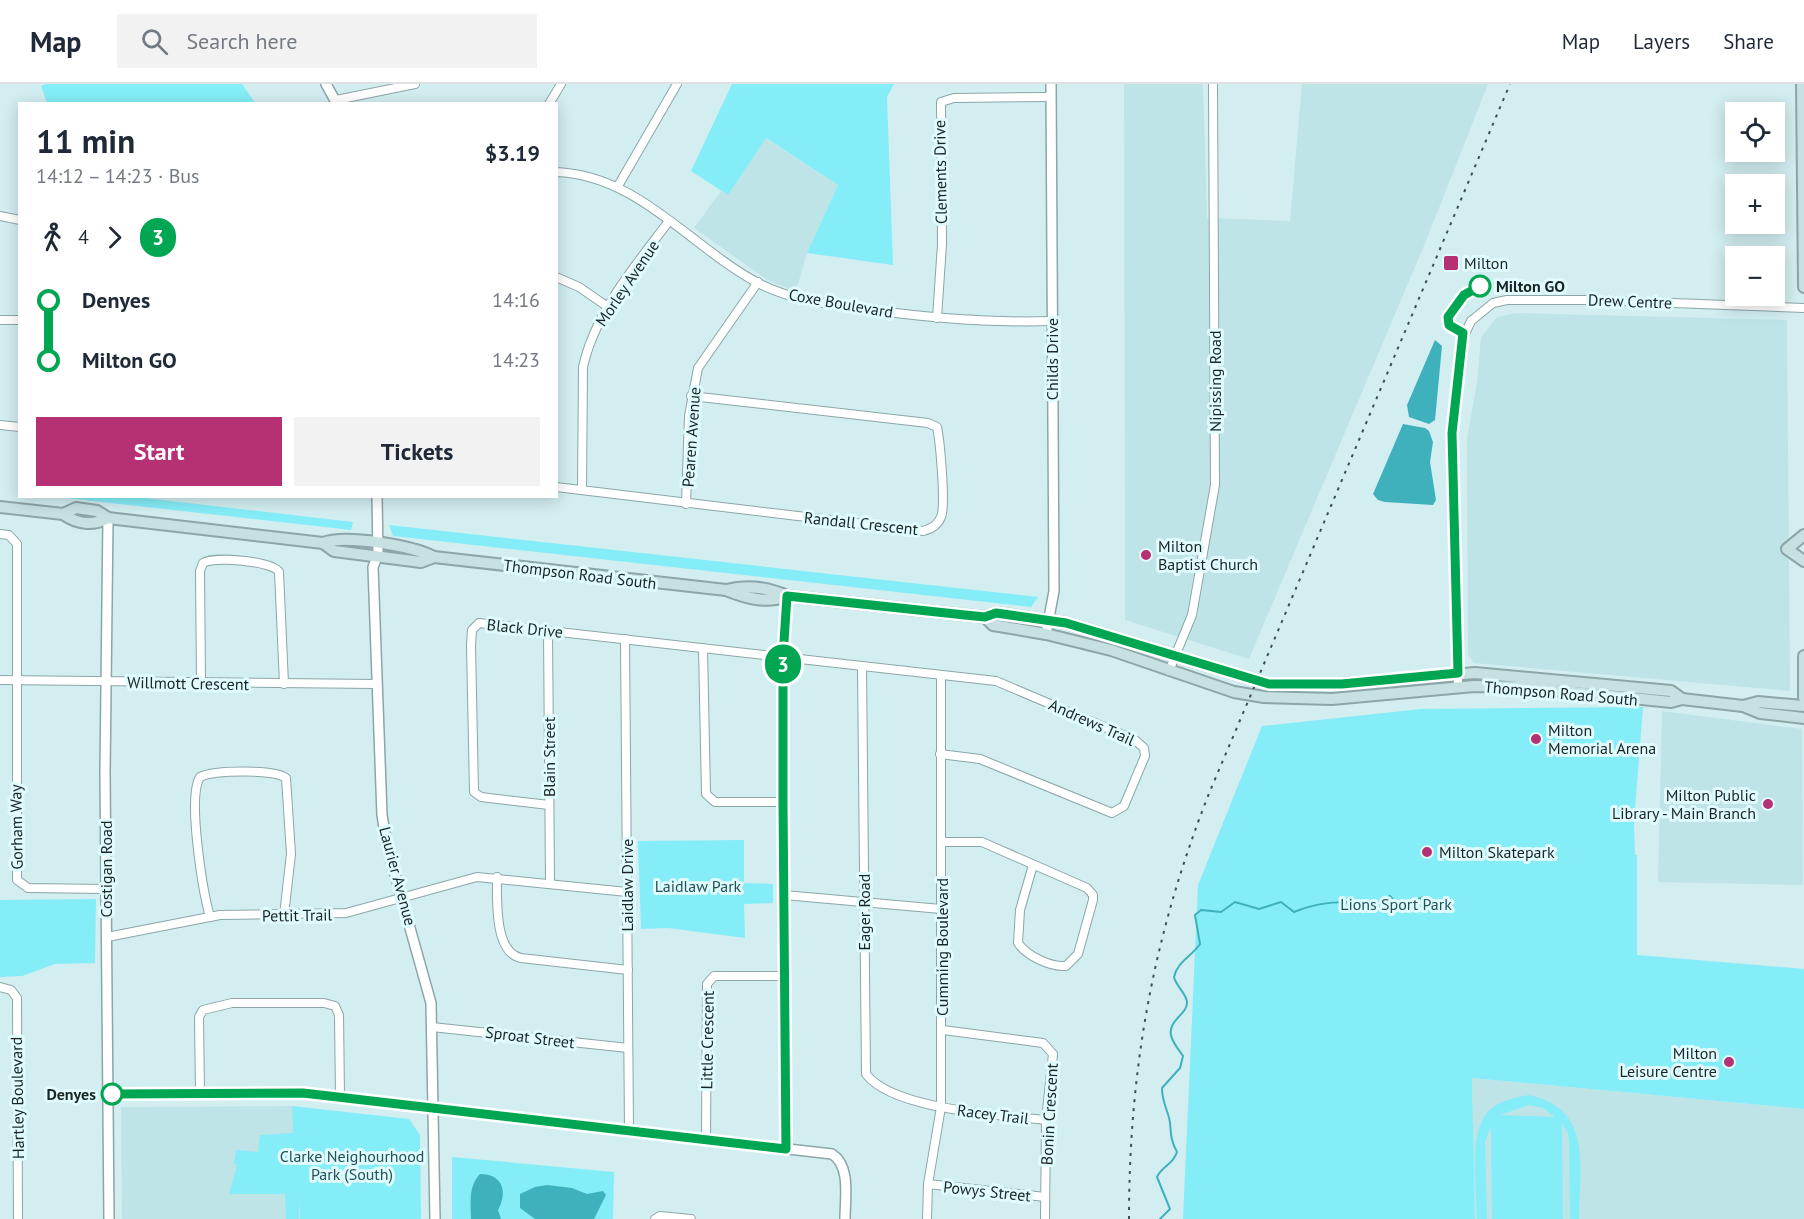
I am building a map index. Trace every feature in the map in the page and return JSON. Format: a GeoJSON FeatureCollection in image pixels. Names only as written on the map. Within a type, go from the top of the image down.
{"type":"FeatureCollection","features":[{"type":"Feature","properties":{"kind":"main road"},"geometry":{"type":"LineString","coordinates":[[1802,84],[1804,287]]}},
{"type":"Feature","properties":{"kind":"main road","name":"Thompson Road South"},"geometry":{"type":"LineString","coordinates":[[0,507],[63,514],[72,521],[98,524],[108,518],[323,543],[333,539],[378,544],[420,550],[434,557],[726,590],[745,597],[773,601],[787,596],[985,617],[996,613],[1050,620],[1110,635],[1269,684],[1342,684],[1458,673],[1578,680],[1671,691],[1682,699]]}},
{"type":"Feature","properties":{"kind":"main road"},"geometry":{"type":"LineString","coordinates":[[1804,535],[1787,549],[1804,561]]}},
{"type":"Feature","properties":{"kind":"main road","name":"Thompson Road South"},"geometry":{"type":"LineString","coordinates":[[323,543],[334,551],[421,562],[434,557]]}},
{"type":"Feature","properties":{"kind":"main road","name":"Thompson Road South"},"geometry":{"type":"LineString","coordinates":[[985,617],[993,625],[1047,634],[1112,650],[1234,692],[1287,699],[1332,699],[1458,686],[1524,687],[1671,702],[1682,699],[1743,706],[1760,713],[1804,717]]}},
{"type":"Feature","properties":{"kind":"main road"},"geometry":{"type":"LineString","coordinates":[[1804,656],[1804,698]]}},
{"type":"Feature","properties":{"kind":"main road","name":"Thompson Road South"},"geometry":{"type":"LineString","coordinates":[[1743,706],[1758,702],[1804,706]]}},
{"type":"Feature","properties":{"kind":"street"},"geometry":{"type":"LineString","coordinates":[[326,84],[337,102],[415,84]]}},
{"type":"Feature","properties":{"kind":"street"},"geometry":{"type":"LineString","coordinates":[[550,102],[561,84]]}},
{"type":"Feature","properties":{"kind":"street"},"geometry":{"type":"LineString","coordinates":[[618,186],[677,84]]}},
{"type":"Feature","properties":{"kind":"street","name":"Childs Drive"},"geometry":{"type":"LineString","coordinates":[[1047,634],[1054,591],[1051,321],[1052,84]]}},
{"type":"Feature","properties":{"kind":"street","name":"Nipissing Road"},"geometry":{"type":"LineString","coordinates":[[1169,671],[1192,615],[1215,485],[1213,84]]}},
{"type":"Feature","properties":{"kind":"street","name":"Clements Drive"},"geometry":{"type":"LineString","coordinates":[[938,318],[942,244],[941,102],[954,98],[1051,97]]}},
{"type":"Feature","properties":{"kind":"street","name":"Coxe Boulevard"},"geometry":{"type":"LineString","coordinates":[[558,172],[576,173],[618,186],[758,282],[787,296],[938,318],[984,322],[1051,321]]}},
{"type":"Feature","properties":{"kind":"street"},"geometry":{"type":"LineString","coordinates":[[0,216],[18,220]]}},
{"type":"Feature","properties":{"kind":"street","name":"Morley Avenue"},"geometry":{"type":"LineString","coordinates":[[582,490],[583,367],[587,347],[608,307],[669,221]]}},
{"type":"Feature","properties":{"kind":"street"},"geometry":{"type":"LineString","coordinates":[[558,278],[579,287],[608,307]]}},
{"type":"Feature","properties":{"kind":"street","name":"Pearen Avenue"},"geometry":{"type":"LineString","coordinates":[[686,504],[691,396],[698,368],[758,282]]}},
{"type":"Feature","properties":{"kind":"street","name":"Drew Centre"},"geometry":{"type":"LineString","coordinates":[[1458,686],[1452,433],[1462,340],[1471,321],[1493,303],[1514,299],[1804,308]]}},
{"type":"Feature","properties":{"kind":"street"},"geometry":{"type":"LineString","coordinates":[[0,320],[18,320]]}},
{"type":"Feature","properties":{"kind":"street","name":"Randall Crescent"},"geometry":{"type":"LineString","coordinates":[[558,488],[923,531],[933,527],[942,517],[940,441],[937,427],[928,423],[691,396]]}},
{"type":"Feature","properties":{"kind":"street"},"geometry":{"type":"LineString","coordinates":[[0,425],[18,427]]}},
{"type":"Feature","properties":{"kind":"street","name":"Laurier Avenue"},"geometry":{"type":"LineString","coordinates":[[377,498],[378,555],[373,567],[382,815],[387,846],[431,1003],[435,1219]]}},
{"type":"Feature","properties":{"kind":"street","name":"Costigan Road"},"geometry":{"type":"LineString","coordinates":[[108,518],[106,889],[110,1219]]}},
{"type":"Feature","properties":{"kind":"street"},"geometry":{"type":"LineString","coordinates":[[0,534],[9,535],[17,544],[17,681]]}},
{"type":"Feature","properties":{"kind":"street"},"geometry":{"type":"LineString","coordinates":[[201,683],[200,571],[203,563],[215,558],[271,565],[279,572],[284,684]]}},
{"type":"Feature","properties":{"kind":"street"},"geometry":{"type":"LineString","coordinates":[[786,1149],[783,657],[787,596]]}},
{"type":"Feature","properties":{"kind":"street","name":"Black Drive"},"geometry":{"type":"LineString","coordinates":[[549,805],[481,797],[474,792],[471,772],[472,630],[479,623],[783,657]]}},
{"type":"Feature","properties":{"kind":"street","name":"Blain Street"},"geometry":{"type":"LineString","coordinates":[[548,630],[550,883]]}},
{"type":"Feature","properties":{"kind":"street","name":"Laidlaw Drive"},"geometry":{"type":"LineString","coordinates":[[626,639],[629,1131]]}},
{"type":"Feature","properties":{"kind":"street"},"geometry":{"type":"LineString","coordinates":[[703,648],[706,794],[715,802],[783,802]]}},
{"type":"Feature","properties":{"kind":"street","name":"Andrews Trail"},"geometry":{"type":"LineString","coordinates":[[783,657],[996,681],[1135,740],[1144,748],[1145,756],[1124,806],[1112,813],[980,759],[940,754]]}},
{"type":"Feature","properties":{"kind":"street","name":"Eager Road"},"geometry":{"type":"LineString","coordinates":[[862,666],[866,1074],[877,1084],[913,1101],[941,1107]]}},
{"type":"Feature","properties":{"kind":"street","name":"Cumming Boulevard"},"geometry":{"type":"LineString","coordinates":[[927,1219],[928,1184],[941,1107],[943,1030],[940,675]]}},
{"type":"Feature","properties":{"kind":"street","name":"Willmott Crescent"},"geometry":{"type":"LineString","coordinates":[[0,680],[377,684]]}},
{"type":"Feature","properties":{"kind":"street","name":"Gorham Way"},"geometry":{"type":"LineString","coordinates":[[17,681],[17,880],[28,888],[106,889]]}},
{"type":"Feature","properties":{"kind":"street"},"geometry":{"type":"LineString","coordinates":[[210,917],[197,851],[196,788],[200,777],[214,772],[276,773],[286,778],[291,854],[284,915]]}},
{"type":"Feature","properties":{"kind":"street"},"geometry":{"type":"LineString","coordinates":[[942,842],[981,842],[1087,888],[1093,895],[1078,954],[1066,966],[1060,966],[1028,954],[1018,943],[1020,910],[1033,865]]}},
{"type":"Feature","properties":{"kind":"street"},"geometry":{"type":"LineString","coordinates":[[497,877],[497,913],[506,945],[512,955],[521,958],[628,970]]}},
{"type":"Feature","properties":{"kind":"street","name":"Pettit Trail"},"geometry":{"type":"LineString","coordinates":[[107,937],[210,917],[346,913],[466,878],[497,877],[627,892]]}},
{"type":"Feature","properties":{"kind":"street"},"geometry":{"type":"LineString","coordinates":[[784,895],[941,909]]}},
{"type":"Feature","properties":{"kind":"street","name":"Little Crescent"},"geometry":{"type":"LineString","coordinates":[[706,1140],[707,984],[714,976],[784,976]]}},
{"type":"Feature","properties":{"kind":"street","name":"Hartley Boulevard"},"geometry":{"type":"LineString","coordinates":[[0,987],[11,990],[17,998],[18,1219]]}},
{"type":"Feature","properties":{"kind":"street"},"geometry":{"type":"LineString","coordinates":[[200,1093],[199,1017],[203,1010],[232,1003],[324,1003],[335,1006],[339,1015],[340,1097]]}},
{"type":"Feature","properties":{"kind":"street","name":"Sproat Street"},"geometry":{"type":"LineString","coordinates":[[432,1027],[628,1048]]}},
{"type":"Feature","properties":{"kind":"street","name":"Bonin Crescent"},"geometry":{"type":"LineString","coordinates":[[943,1030],[1023,1040],[1048,1046],[1053,1054],[1046,1120],[1045,1219]]}},
{"type":"Feature","properties":{"kind":"street"},"geometry":{"type":"LineString","coordinates":[[108,1094],[303,1093],[832,1154],[838,1158],[844,1173],[845,1219]]}},
{"type":"Feature","properties":{"kind":"street","name":"Racey Trail"},"geometry":{"type":"LineString","coordinates":[[941,1107],[1046,1120]]}},
{"type":"Feature","properties":{"kind":"street","name":"Powys Street"},"geometry":{"type":"LineString","coordinates":[[928,1184],[1046,1197]]}},
{"type":"Feature","properties":{"kind":"street"},"geometry":{"type":"LineString","coordinates":[[655,1219],[660,1216],[691,1219]]}},
{"type":"Feature","properties":{"kind":"shaded area"},"geometry":{"type":"Polygon","coordinates":[[[1124,84],[1203,84],[1207,218],[1290,221],[1302,84],[1488,84],[1426,241],[1249,659],[1125,620],[1124,84]]]}},
{"type":"Feature","properties":{"kind":"shaded area"},"geometry":{"type":"Polygon","coordinates":[[[765,138],[838,185],[807,253],[796,291],[769,281],[694,228],[721,191],[728,195],[765,138]]]}},
{"type":"Feature","properties":{"kind":"shaded area"},"geometry":{"type":"Polygon","coordinates":[[[1516,313],[1787,320],[1790,691],[1474,663],[1468,655],[1467,439],[1477,382],[1481,337],[1497,317],[1516,313]]]}},
{"type":"Feature","properties":{"kind":"shaded area"},"geometry":{"type":"Polygon","coordinates":[[[1435,340],[1442,346],[1435,420],[1429,424],[1409,417],[1407,405],[1435,340]]]}},
{"type":"Feature","properties":{"kind":"shaded area"},"geometry":{"type":"Polygon","coordinates":[[[1403,424],[1425,428],[1429,431],[1433,442],[1430,462],[1436,500],[1433,505],[1385,502],[1378,500],[1373,494],[1403,424]]]}},
{"type":"Feature","properties":{"kind":"shaded area"},"geometry":{"type":"Polygon","coordinates":[[[1662,711],[1802,729],[1803,885],[1658,882],[1662,711]]]}},
{"type":"Feature","properties":{"kind":"shaded area"},"geometry":{"type":"Polygon","coordinates":[[[1472,1078],[1804,1109],[1804,1219],[1475,1219],[1472,1078]]]}},
{"type":"Feature","properties":{"kind":"shaded area"},"geometry":{"type":"Polygon","coordinates":[[[292,1106],[300,1219],[122,1219],[121,1107],[292,1106]]]}},
{"type":"Feature","properties":{"kind":"shaded area"},"geometry":{"type":"Polygon","coordinates":[[[480,1174],[494,1177],[501,1185],[503,1197],[498,1210],[501,1219],[471,1219],[472,1189],[480,1174]]]}},
{"type":"Feature","properties":{"kind":"shaded area"},"geometry":{"type":"Polygon","coordinates":[[[547,1185],[572,1188],[587,1194],[603,1191],[606,1195],[594,1219],[535,1219],[520,1208],[520,1194],[535,1187],[547,1185]]]}},
{"type":"Feature","properties":{"kind":"green space"},"geometry":{"type":"Polygon","coordinates":[[[46,84],[242,84],[254,102],[47,102],[41,86],[46,84]]]}},
{"type":"Feature","properties":{"kind":"green space"},"geometry":{"type":"Polygon","coordinates":[[[732,84],[894,84],[887,97],[893,265],[807,253],[838,185],[766,138],[728,195],[691,171],[732,84]]]}},
{"type":"Feature","properties":{"kind":"green space"},"geometry":{"type":"Polygon","coordinates":[[[66,498],[145,498],[353,522],[351,530],[66,498]]]}},
{"type":"Feature","properties":{"kind":"green space"},"geometry":{"type":"Polygon","coordinates":[[[389,525],[1038,597],[1031,607],[393,536],[389,525]]]}},
{"type":"Feature","properties":{"kind":"green space","name":"Lions Sport Park"},"geometry":{"type":"Polygon","coordinates":[[[1643,707],[1634,822],[1635,855],[1637,855],[1637,955],[1804,969],[1804,1109],[1472,1078],[1475,1219],[1183,1219],[1198,885],[1262,726],[1421,709],[1643,707]]]}},
{"type":"Feature","properties":{"kind":"green space","name":"Laidlaw Park"},"geometry":{"type":"Polygon","coordinates":[[[744,840],[744,883],[773,884],[773,903],[744,904],[745,938],[668,928],[641,929],[638,841],[744,840]]]}},
{"type":"Feature","properties":{"kind":"green space"},"geometry":{"type":"Polygon","coordinates":[[[96,899],[95,963],[55,964],[22,976],[0,977],[0,900],[96,899]]]}},
{"type":"Feature","properties":{"kind":"green space"},"geometry":{"type":"Polygon","coordinates":[[[1529,1095],[1550,1102],[1564,1113],[1573,1127],[1580,1161],[1579,1219],[1570,1219],[1569,1141],[1562,1124],[1563,1219],[1492,1219],[1491,1126],[1485,1142],[1487,1219],[1477,1219],[1475,1152],[1479,1127],[1484,1117],[1493,1108],[1504,1101],[1529,1095]],[[1529,1105],[1500,1115],[1555,1117],[1543,1108],[1529,1105]]]}},
{"type":"Feature","properties":{"kind":"green space","name":"Clarke Neighourhood Park (South)"},"geometry":{"type":"Polygon","coordinates":[[[292,1106],[409,1119],[420,1135],[421,1219],[300,1219],[299,1201],[299,1219],[286,1219],[285,1194],[229,1194],[237,1165],[234,1164],[236,1150],[258,1152],[260,1135],[293,1133],[292,1106]]]}},
{"type":"Feature","properties":{"kind":"green space"},"geometry":{"type":"Polygon","coordinates":[[[452,1157],[614,1172],[613,1219],[452,1219],[452,1157]]]}},
{"type":"Feature","properties":{"kind":"waterway"},"geometry":{"type":"LineString","coordinates":[[1160,1219],[1170,1209],[1157,1177],[1173,1160],[1177,1152],[1162,1088],[1180,1068],[1183,1056],[1173,1040],[1171,1030],[1187,1002],[1174,977],[1181,963],[1200,944],[1195,915],[1201,910],[1221,912],[1235,902],[1259,909],[1281,902],[1294,912],[1332,903],[1371,906],[1390,896],[1400,908],[1408,909],[1414,901],[1423,897],[1438,903],[1442,901]]}},
{"type":"Feature","properties":{"kind":"railway"},"geometry":{"type":"LineString","coordinates":[[1129,1219],[1134,1108],[1148,1001],[1160,948],[1190,844],[1210,791],[1510,84]]}},
{"type":"Feature","properties":{"kind":"bus line","name":"3"},"geometry":{"type":"LineString","coordinates":[[112,1094],[303,1093],[786,1149],[783,657],[787,596],[985,617],[996,613],[1050,620],[1110,635],[1241,678],[1269,684],[1342,684],[1458,673],[1452,433],[1456,380],[1463,333],[1449,325],[1448,317],[1464,295],[1480,286]]}},
{"type":"Feature","properties":{"kind":"place","name":"Milton"},"geometry":{"type":"Point","coordinates":[1451,263]}},
{"type":"Feature","properties":{"kind":"place","name":"Milton GO"},"geometry":{"type":"Point","coordinates":[1480,286]}},
{"type":"Feature","properties":{"kind":"place","name":"Milton Baptist Church"},"geometry":{"type":"Point","coordinates":[1146,555]}},
{"type":"Feature","properties":{"kind":"place","name":"Milton Memorial Arena"},"geometry":{"type":"Point","coordinates":[1536,739]}},
{"type":"Feature","properties":{"kind":"place","name":"Milton Public Library - Main Branch"},"geometry":{"type":"Point","coordinates":[1768,804]}},
{"type":"Feature","properties":{"kind":"place","name":"Milton Skatepark"},"geometry":{"type":"Point","coordinates":[1427,852]}},
{"type":"Feature","properties":{"kind":"place","name":"Milton Leisure Centre"},"geometry":{"type":"Point","coordinates":[1729,1062]}},
{"type":"Feature","properties":{"kind":"place","name":"Denyes"},"geometry":{"type":"Point","coordinates":[112,1094]}}]}
